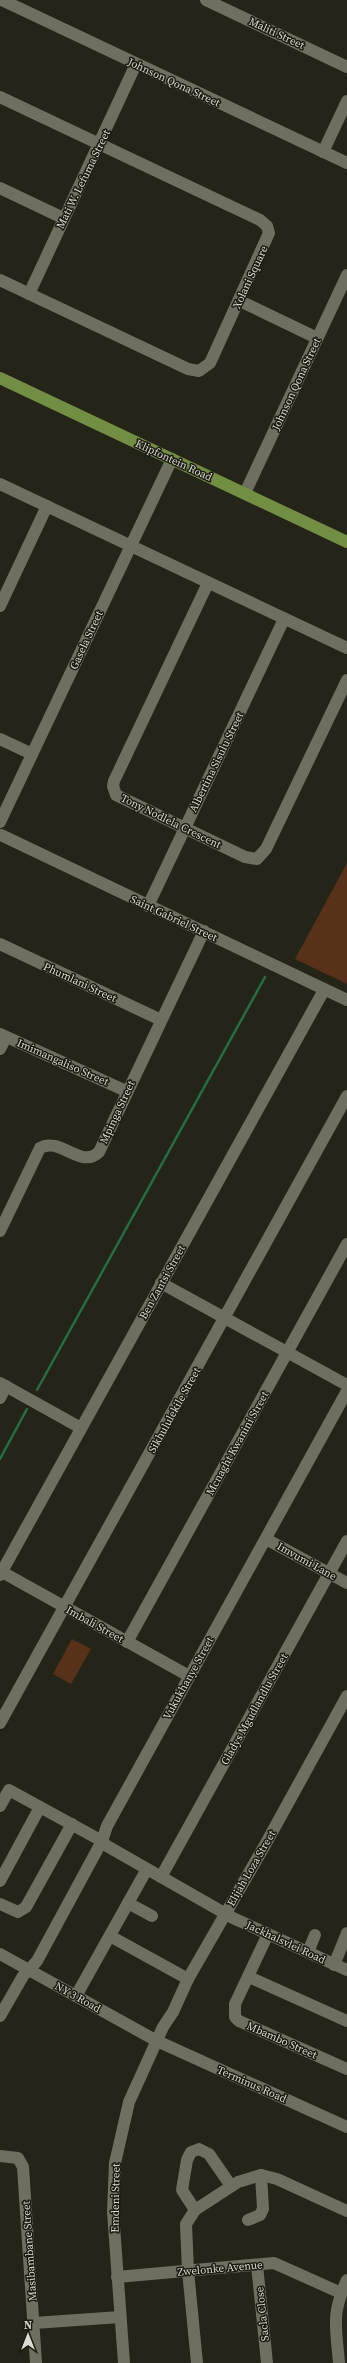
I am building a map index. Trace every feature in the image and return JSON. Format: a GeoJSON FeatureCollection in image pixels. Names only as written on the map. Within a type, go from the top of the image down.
{"type":"FeatureCollection","features":[{"type":"Feature","properties":{"kind":"main road","name":"Klipfontein Road"},"geometry":{"type":"LineString","coordinates":[[0,378],[347,542]]}},
{"type":"Feature","properties":{"kind":"street","name":"Johnson Qona Street"},"geometry":{"type":"LineString","coordinates":[[2,0],[347,163]]}},
{"type":"Feature","properties":{"kind":"street","name":"Maliti Street"},"geometry":{"type":"LineString","coordinates":[[206,0],[347,67]]}},
{"type":"Feature","properties":{"kind":"street","name":"Mati W. Lefuma Street"},"geometry":{"type":"LineString","coordinates":[[29,294],[63,218],[100,144],[136,64]]}},
{"type":"Feature","properties":{"kind":"street","name":"Xolani Square"},"geometry":{"type":"LineString","coordinates":[[0,96],[260,220],[267,226],[268,239],[209,365],[202,370],[195,371],[0,280]]}},
{"type":"Feature","properties":{"kind":"street"},"geometry":{"type":"LineString","coordinates":[[323,152],[347,101]]}},
{"type":"Feature","properties":{"kind":"street"},"geometry":{"type":"LineString","coordinates":[[0,188],[63,218]]}},
{"type":"Feature","properties":{"kind":"street","name":"Johnson Qona Street"},"geometry":{"type":"LineString","coordinates":[[245,493],[347,275]]}},
{"type":"Feature","properties":{"kind":"street"},"geometry":{"type":"LineString","coordinates":[[240,301],[317,338]]}},
{"type":"Feature","properties":{"kind":"street","name":"Gasela Street"},"geometry":{"type":"LineString","coordinates":[[0,822],[172,459]]}},
{"type":"Feature","properties":{"kind":"street"},"geometry":{"type":"LineString","coordinates":[[0,484],[347,648]]}},
{"type":"Feature","properties":{"kind":"street"},"geometry":{"type":"LineString","coordinates":[[0,606],[47,506]]}},
{"type":"Feature","properties":{"kind":"street","name":"Tony Nodlela Crescent"},"geometry":{"type":"LineString","coordinates":[[208,583],[113,786],[116,795],[245,857],[257,859],[266,849],[347,680]]}},
{"type":"Feature","properties":{"kind":"street","name":"Albertina Sisulu Street"},"geometry":{"type":"LineString","coordinates":[[148,906],[284,619]]}},
{"type":"Feature","properties":{"kind":"street"},"geometry":{"type":"LineString","coordinates":[[0,739],[32,754]]}},
{"type":"Feature","properties":{"kind":"street","name":"Saint Gabriel Street"},"geometry":{"type":"LineString","coordinates":[[0,833],[148,906],[204,931],[347,1000]]}},
{"type":"Feature","properties":{"kind":"street","name":"Mpinga Street"},"geometry":{"type":"LineString","coordinates":[[0,1231],[40,1148],[54,1145],[80,1157],[90,1158],[95,1155],[104,1142],[126,1091],[204,931]]}},
{"type":"Feature","properties":{"kind":"street","name":"Phumlani Street"},"geometry":{"type":"LineString","coordinates":[[0,944],[161,1020]]}},
{"type":"Feature","properties":{"kind":"street","name":"Ben Zantsi Street"},"geometry":{"type":"LineString","coordinates":[[1,1574],[324,990]]}},
{"type":"Feature","properties":{"kind":"street"},"geometry":{"type":"LineString","coordinates":[[0,1049],[3,1035]]}},
{"type":"Feature","properties":{"kind":"street","name":"Imimangaliso Street"},"geometry":{"type":"LineString","coordinates":[[3,1035],[126,1091]]}},
{"type":"Feature","properties":{"kind":"street","name":"Sikhululekile Street"},"geometry":{"type":"LineString","coordinates":[[0,1724],[347,1096]]}},
{"type":"Feature","properties":{"kind":"street","name":"Mcnaght Kwanini Street"},"geometry":{"type":"LineString","coordinates":[[127,1642],[347,1244]]}},
{"type":"Feature","properties":{"kind":"street"},"geometry":{"type":"LineString","coordinates":[[162,1283],[288,1351],[347,1385]]}},
{"type":"Feature","properties":{"kind":"street"},"geometry":{"type":"LineString","coordinates":[[0,1398],[3,1384],[81,1428]]}},
{"type":"Feature","properties":{"kind":"street","name":"Vukukhanye Street"},"geometry":{"type":"LineString","coordinates":[[0,2016],[23,1976],[37,1961],[102,1841],[107,1826],[347,1391]]}},
{"type":"Feature","properties":{"kind":"street","name":"Imvumi Lane"},"geometry":{"type":"LineString","coordinates":[[266,1539],[347,1583]]}},
{"type":"Feature","properties":{"kind":"street","name":"Gladys Mgudlandlu Street"},"geometry":{"type":"LineString","coordinates":[[161,1877],[347,1541]]}},
{"type":"Feature","properties":{"kind":"street","name":"Imbali Street"},"geometry":{"type":"LineString","coordinates":[[1,1574],[65,1607],[189,1676]]}},
{"type":"Feature","properties":{"kind":"street","name":"Elijah Loza Street"},"geometry":{"type":"LineString","coordinates":[[157,2041],[188,1979],[347,1696]]}},
{"type":"Feature","properties":{"kind":"street"},"geometry":{"type":"LineString","coordinates":[[0,1806],[9,1790],[102,1841],[147,1869],[226,1913]]}},
{"type":"Feature","properties":{"kind":"street"},"geometry":{"type":"LineString","coordinates":[[0,1881],[40,1807]]}},
{"type":"Feature","properties":{"kind":"street"},"geometry":{"type":"LineString","coordinates":[[0,1904],[18,1912],[26,1906],[72,1824]]}},
{"type":"Feature","properties":{"kind":"street"},"geometry":{"type":"LineString","coordinates":[[76,1996],[147,1869]]}},
{"type":"Feature","properties":{"kind":"street"},"geometry":{"type":"LineString","coordinates":[[128,1903],[152,1916]]}},
{"type":"Feature","properties":{"kind":"street","name":"Jackhalsvlei Road"},"geometry":{"type":"LineString","coordinates":[[226,1913],[347,1970]]}},
{"type":"Feature","properties":{"kind":"street"},"geometry":{"type":"LineString","coordinates":[[334,1965],[347,1932]]}},
{"type":"Feature","properties":{"kind":"street","name":"Mbambo Street"},"geometry":{"type":"LineString","coordinates":[[268,1934],[235,2004],[235,2017],[240,2021],[347,2069]]}},
{"type":"Feature","properties":{"kind":"street"},"geometry":{"type":"LineString","coordinates":[[308,1952],[315,1935]]}},
{"type":"Feature","properties":{"kind":"street"},"geometry":{"type":"LineString","coordinates":[[110,1936],[188,1979]]}},
{"type":"Feature","properties":{"kind":"street","name":"NY 3 Road"},"geometry":{"type":"LineString","coordinates":[[0,1954],[157,2041]]}},
{"type":"Feature","properties":{"kind":"street"},"geometry":{"type":"LineString","coordinates":[[249,1977],[347,2022]]}},
{"type":"Feature","properties":{"kind":"street","name":"Terminus Road"},"geometry":{"type":"LineString","coordinates":[[157,2041],[347,2128]]}},
{"type":"Feature","properties":{"kind":"street","name":"Emdeni Street"},"geometry":{"type":"LineString","coordinates":[[124,2363],[113,2212],[118,2143],[129,2102],[157,2041]]}},
{"type":"Feature","properties":{"kind":"street"},"geometry":{"type":"LineString","coordinates":[[195,2210],[182,2190],[186,2160],[191,2152],[199,2149],[209,2154],[231,2186]]}},
{"type":"Feature","properties":{"kind":"street","name":"Masibambane Street"},"geometry":{"type":"LineString","coordinates":[[0,2156],[18,2158],[23,2167],[36,2363]]}},
{"type":"Feature","properties":{"kind":"street"},"geometry":{"type":"LineString","coordinates":[[248,2220],[260,2215],[263,2209],[261,2175]]}},
{"type":"Feature","properties":{"kind":"street"},"geometry":{"type":"LineString","coordinates":[[197,2363],[188,2271],[186,2224],[195,2210],[247,2177],[261,2175],[277,2179],[347,2211]]}},
{"type":"Feature","properties":{"kind":"street","name":"Zwelonke Avenue"},"geometry":{"type":"LineString","coordinates":[[117,2277],[277,2264],[341,2293]]}},
{"type":"Feature","properties":{"kind":"street","name":"Sacla Close"},"geometry":{"type":"LineString","coordinates":[[257,2265],[267,2363]]}},
{"type":"Feature","properties":{"kind":"street"},"geometry":{"type":"LineString","coordinates":[[342,2361],[335,2320],[336,2307],[347,2280]]}},
{"type":"Feature","properties":{"kind":"street"},"geometry":{"type":"LineString","coordinates":[[34,2323],[120,2317]]}},
{"type":"Feature","properties":{"kind":"shaded area"},"geometry":{"type":"Polygon","coordinates":[[[347,863],[347,984],[295,959],[347,863]]]}},
{"type":"Feature","properties":{"kind":"shaded area"},"geometry":{"type":"Polygon","coordinates":[[[72,1639],[91,1649],[71,1684],[53,1674],[72,1639]]]}},
{"type":"Feature","properties":{"kind":"waterway"},"geometry":{"type":"LineString","coordinates":[[37,1390],[265,977]]}},
{"type":"Feature","properties":{"kind":"waterway"},"geometry":{"type":"LineString","coordinates":[[0,1459],[27,1409]]}}]}
